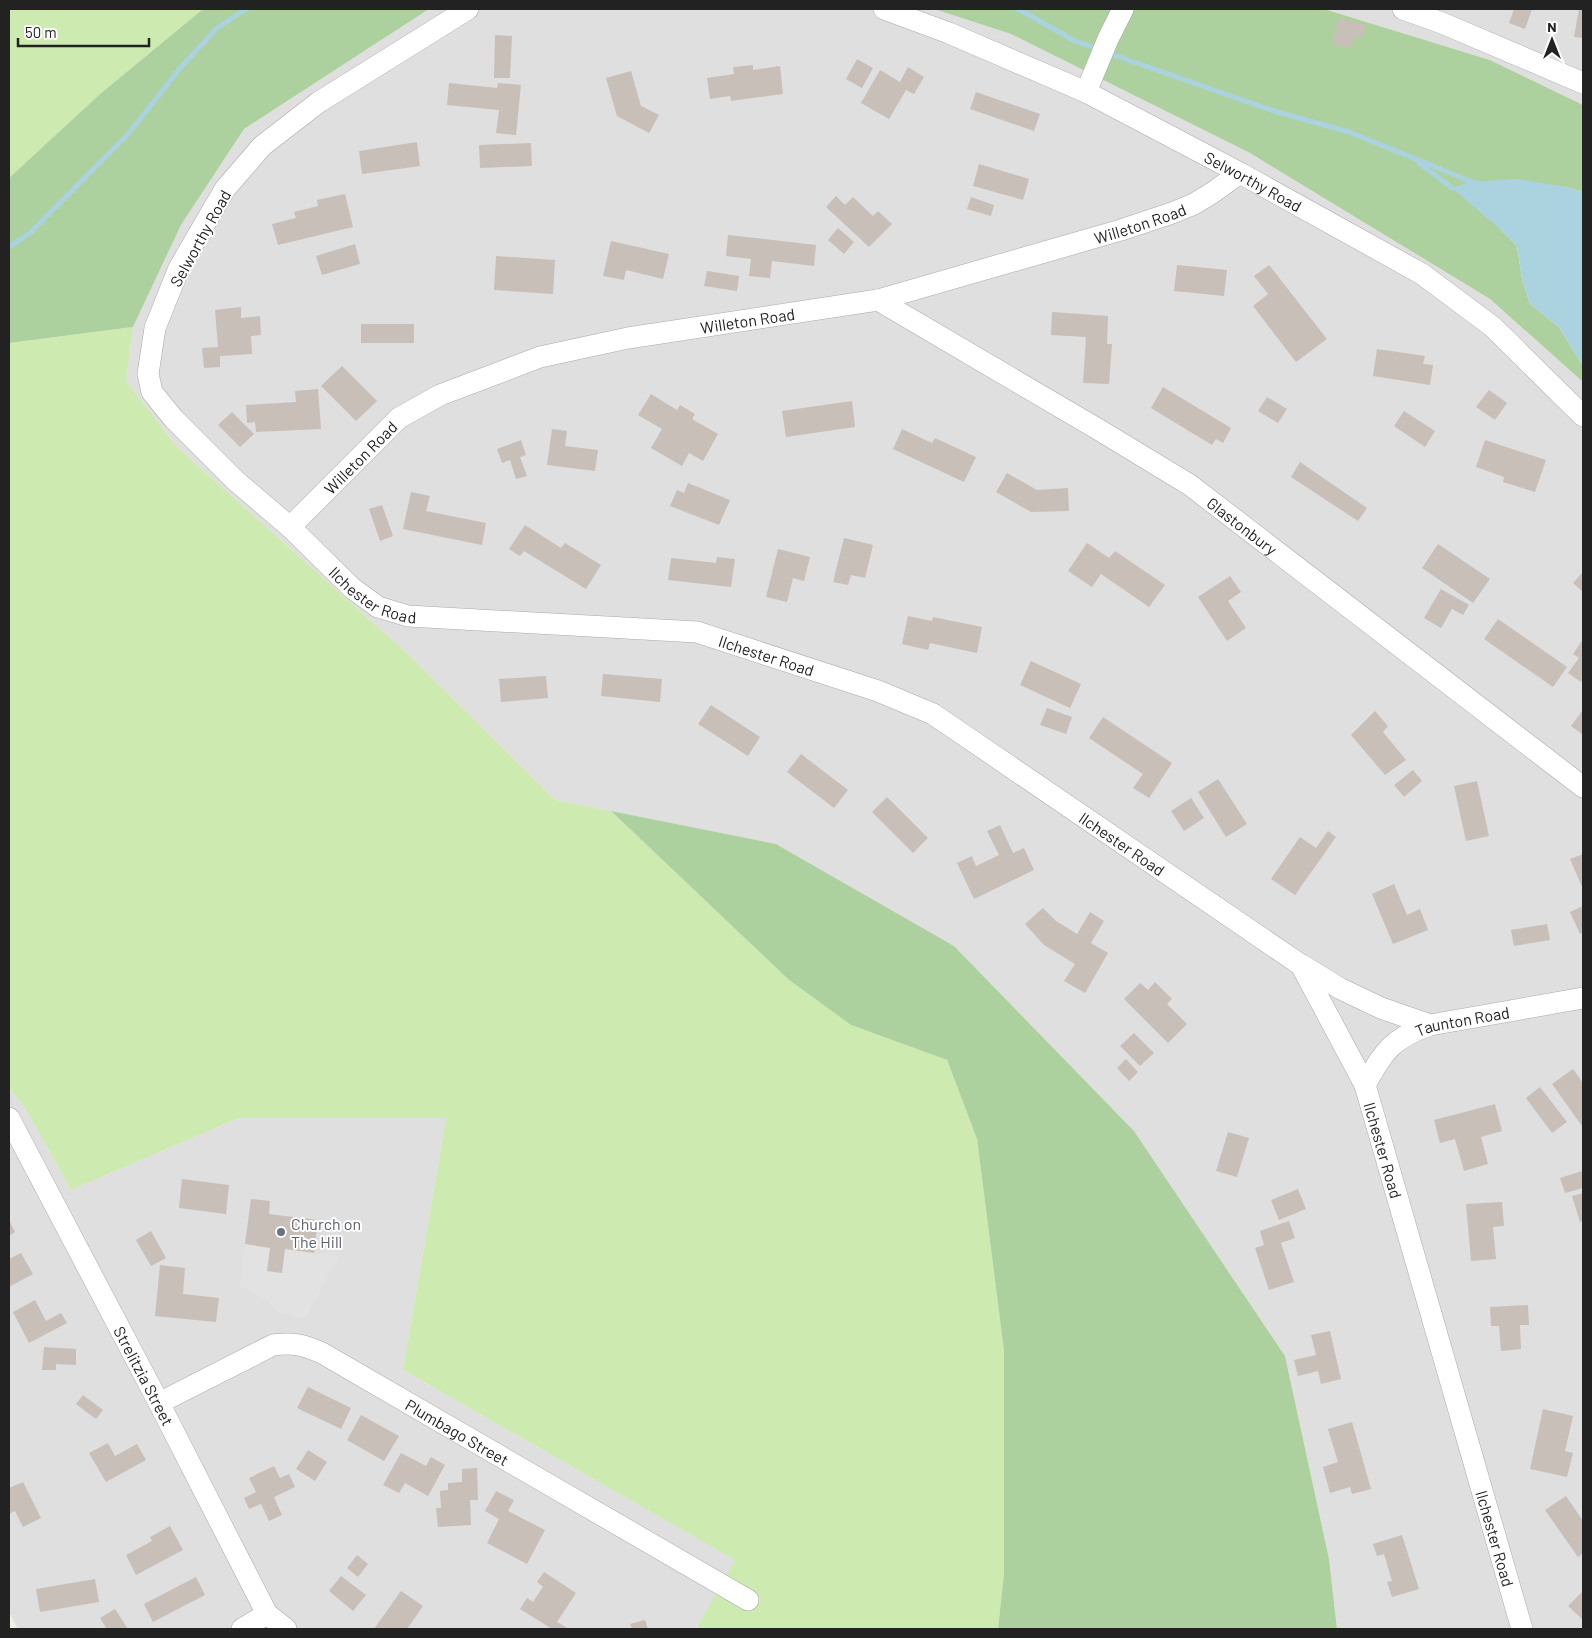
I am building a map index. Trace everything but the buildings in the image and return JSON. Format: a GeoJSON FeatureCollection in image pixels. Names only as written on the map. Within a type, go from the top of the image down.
{"type":"FeatureCollection","features":[{"type":"Feature","properties":{"kind":"street","name":"Selworthy Road"},"geometry":{"type":"LineString","coordinates":[[290,528],[236,481],[173,418],[152,392],[148,374],[156,328],[179,268],[220,197],[262,146],[319,102],[468,9]]}},
{"type":"Feature","properties":{"kind":"street","name":"Selworthy Road"},"geometry":{"type":"LineString","coordinates":[[884,9],[949,33],[1086,92],[1240,173],[1422,274],[1493,327],[1583,416]]}},
{"type":"Feature","properties":{"kind":"street"},"geometry":{"type":"LineString","coordinates":[[1086,92],[1123,9]]}},
{"type":"Feature","properties":{"kind":"street"},"geometry":{"type":"LineString","coordinates":[[1403,9],[1442,23],[1583,83]]}},
{"type":"Feature","properties":{"kind":"street","name":"Willeton Road"},"geometry":{"type":"LineString","coordinates":[[290,528],[399,418],[449,392],[540,357],[628,338],[878,300],[1121,230],[1172,213],[1194,204],[1240,173]]}},
{"type":"Feature","properties":{"kind":"street","name":"Glastonbury"},"geometry":{"type":"LineString","coordinates":[[878,300],[1190,485],[1583,787]]}},
{"type":"Feature","properties":{"kind":"street","name":"Ilchester Road"},"geometry":{"type":"LineString","coordinates":[[290,528],[352,588],[378,607],[408,616],[697,632],[878,691],[924,710],[933,714],[1301,965],[1365,1085],[1522,1629]]}},
{"type":"Feature","properties":{"kind":"street"},"geometry":{"type":"LineString","coordinates":[[1301,965],[1341,989],[1381,1008],[1430,1025]]}},
{"type":"Feature","properties":{"kind":"street","name":"Taunton Road"},"geometry":{"type":"LineString","coordinates":[[1365,1085],[1386,1052],[1397,1040],[1413,1031],[1430,1025],[1583,998]]}},
{"type":"Feature","properties":{"kind":"street","name":"Strelitzia Street"},"geometry":{"type":"LineString","coordinates":[[9,1118],[159,1403],[267,1614],[286,1629]]}},
{"type":"Feature","properties":{"kind":"street","name":"Plumbago Street"},"geometry":{"type":"LineString","coordinates":[[159,1403],[273,1345],[288,1342],[307,1346],[748,1600]]}},
{"type":"Feature","properties":{"kind":"street"},"geometry":{"type":"LineString","coordinates":[[242,1629],[267,1614]]}},
{"type":"Feature","properties":{"kind":"shaded area"},"geometry":{"type":"Polygon","coordinates":[[[429,9],[934,9],[1011,34],[1250,153],[1490,299],[1583,382],[1583,1629],[1337,1629],[1329,1559],[1285,1356],[1134,1131],[954,946],[776,844],[555,800],[409,655],[177,447],[126,381],[133,327],[181,225],[244,129],[429,9]]]}},
{"type":"Feature","properties":{"kind":"shaded area"},"geometry":{"type":"Polygon","coordinates":[[[1324,9],[1583,9],[1583,105],[1490,60],[1324,9]]]}},
{"type":"Feature","properties":{"kind":"shaded area"},"geometry":{"type":"Polygon","coordinates":[[[9,1088],[25,1108],[71,1190],[239,1118],[446,1118],[403,1370],[736,1560],[696,1629],[18,1629],[9,1612],[9,1088]]]}},
{"type":"Feature","properties":{"kind":"shaded area"},"geometry":{"type":"Polygon","coordinates":[[[245,1244],[270,1248],[282,1273],[285,1249],[339,1256],[306,1318],[279,1313],[268,1301],[240,1286],[245,1244]]]}},
{"type":"Feature","properties":{"kind":"green space"},"geometry":{"type":"Polygon","coordinates":[[[9,9],[203,9],[100,94],[9,178],[9,9]]]}},
{"type":"Feature","properties":{"kind":"green space"},"geometry":{"type":"Polygon","coordinates":[[[203,9],[429,9],[244,129],[181,225],[133,327],[9,343],[9,178],[100,94],[203,9]]]}},
{"type":"Feature","properties":{"kind":"green space"},"geometry":{"type":"Polygon","coordinates":[[[934,9],[1324,9],[1490,60],[1583,105],[1583,192],[1566,187],[1500,229],[1517,246],[1522,279],[1530,304],[1559,327],[1583,366],[1583,382],[1490,299],[1250,153],[1011,34],[934,9]]]}},
{"type":"Feature","properties":{"kind":"green space"},"geometry":{"type":"Polygon","coordinates":[[[133,327],[126,381],[177,447],[409,655],[555,800],[611,811],[789,980],[851,1025],[947,1060],[977,1139],[1004,1351],[1004,1573],[998,1629],[696,1629],[735,1560],[403,1370],[446,1118],[239,1118],[71,1190],[25,1108],[9,1088],[9,343],[133,327]]]}},
{"type":"Feature","properties":{"kind":"green space"},"geometry":{"type":"Polygon","coordinates":[[[611,811],[776,844],[954,946],[1134,1131],[1285,1356],[1329,1559],[1337,1629],[998,1629],[1004,1573],[1004,1351],[977,1139],[947,1060],[851,1025],[789,980],[611,811]]]}},
{"type":"Feature","properties":{"kind":"water"},"geometry":{"type":"Polygon","coordinates":[[[1517,179],[1566,187],[1583,192],[1583,366],[1559,327],[1530,304],[1522,279],[1517,246],[1452,188],[1470,182],[1517,179]]]}},
{"type":"Feature","properties":{"kind":"waterway"},"geometry":{"type":"LineString","coordinates":[[9,247],[30,233],[129,133],[181,67],[217,28],[246,9]]}},
{"type":"Feature","properties":{"kind":"waterway"},"geometry":{"type":"LineString","coordinates":[[1018,9],[1075,41],[1098,49]]}},
{"type":"Feature","properties":{"kind":"waterway"},"geometry":{"type":"LineString","coordinates":[[1108,53],[1274,111],[1349,132],[1477,184]]}},
{"type":"Feature","properties":{"kind":"waterway"},"geometry":{"type":"LineString","coordinates":[[1419,163],[1452,188]]}},
{"type":"Feature","properties":{"kind":"place","name":"Church on The Hill"},"geometry":{"type":"Point","coordinates":[281,1232]}}]}
